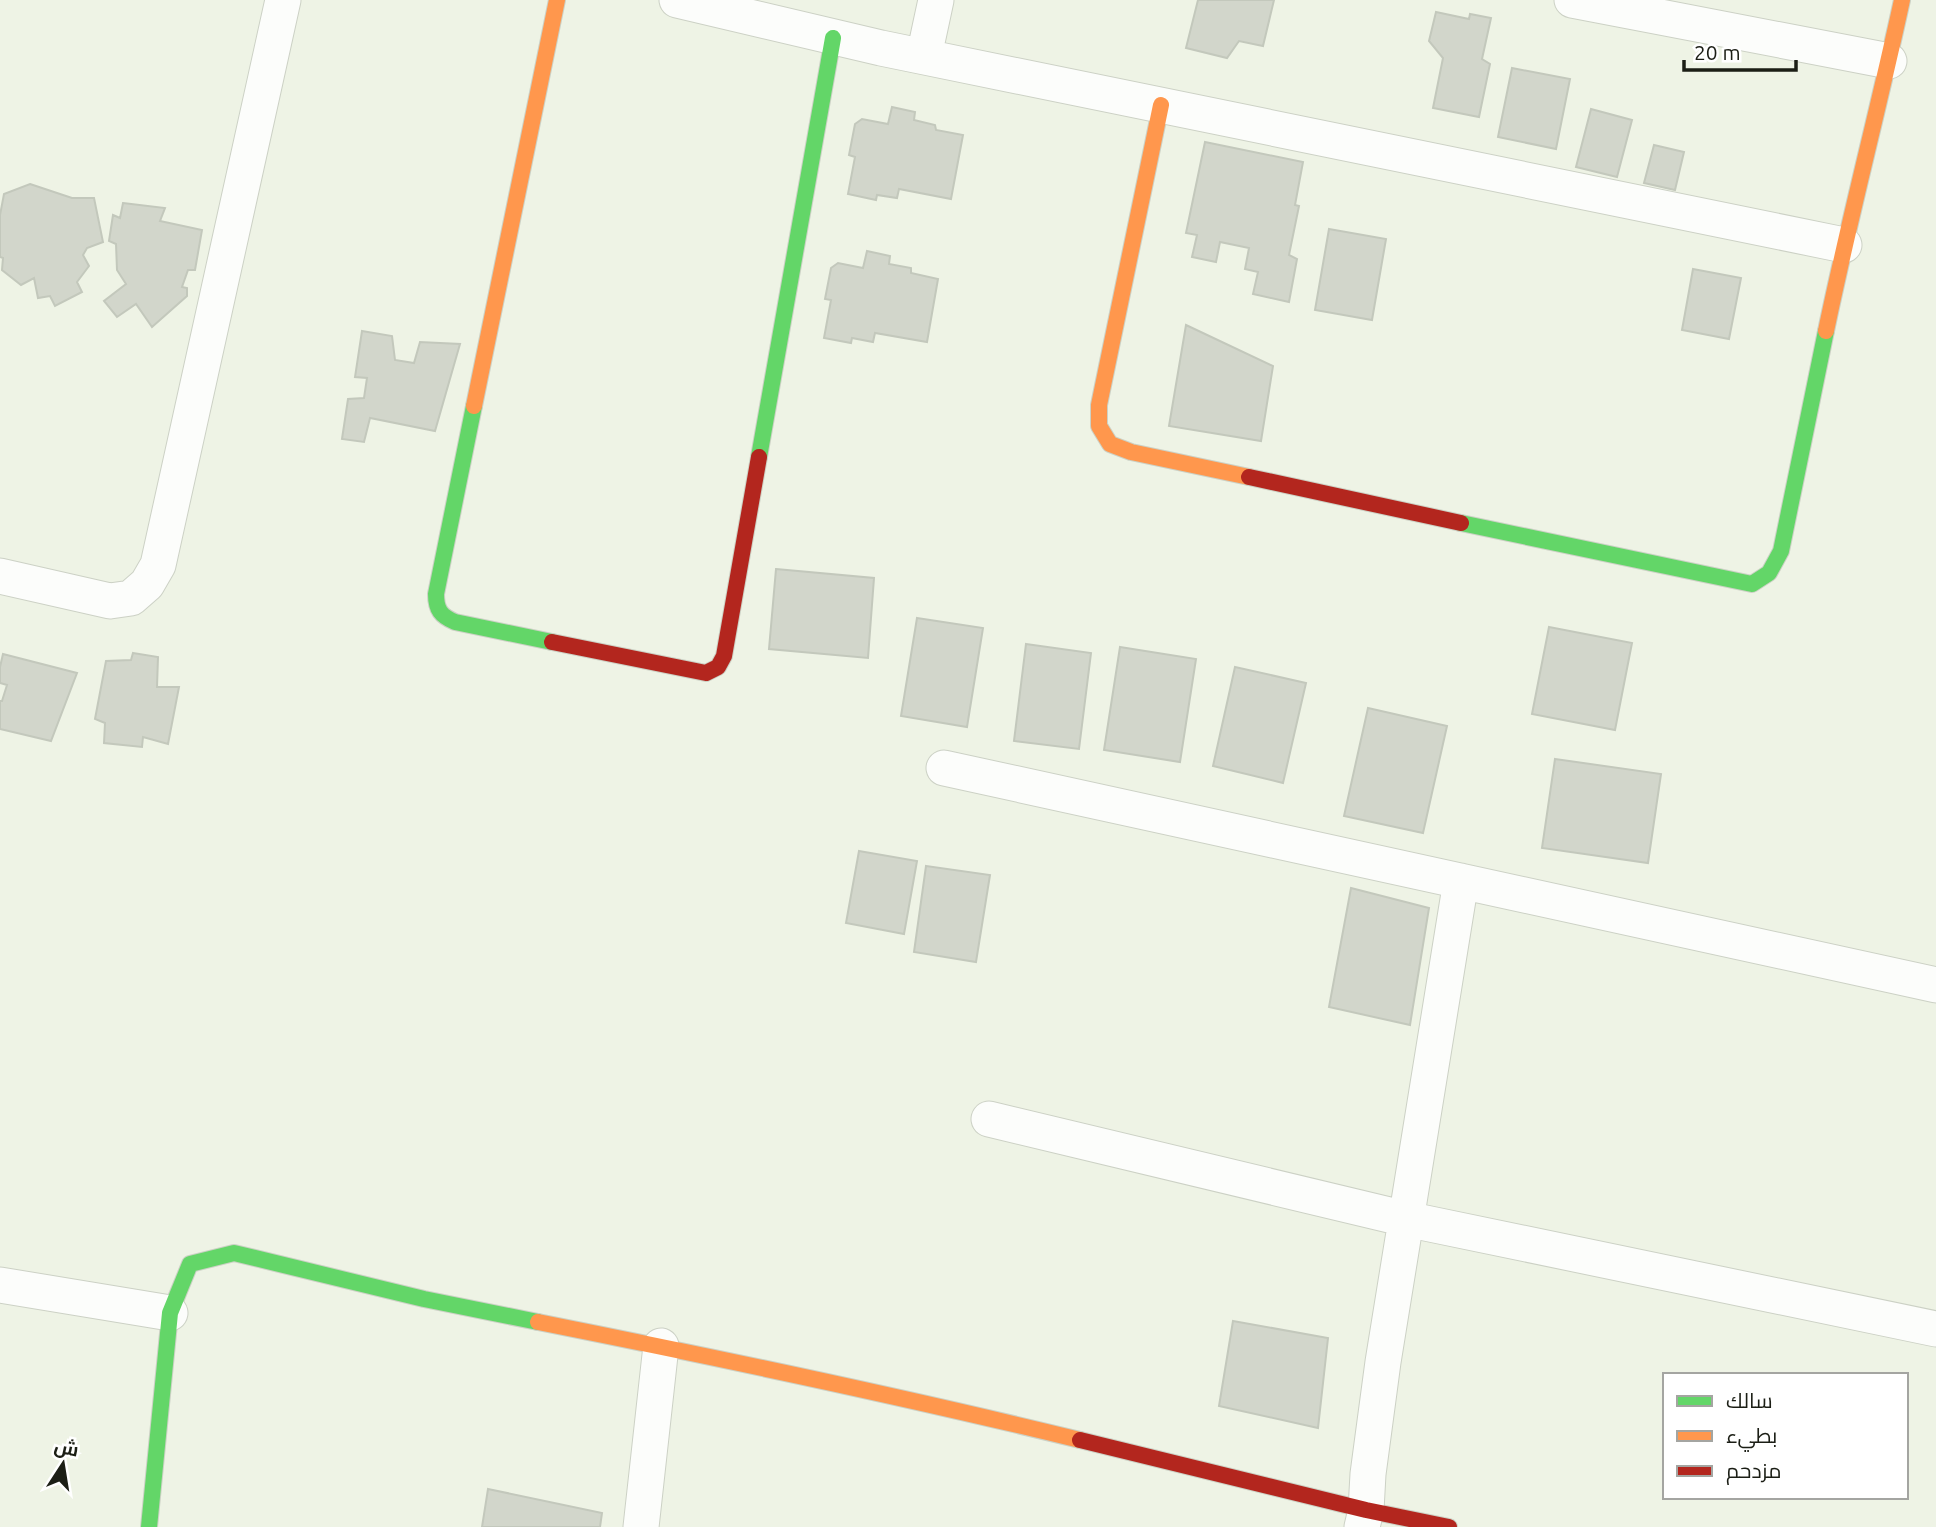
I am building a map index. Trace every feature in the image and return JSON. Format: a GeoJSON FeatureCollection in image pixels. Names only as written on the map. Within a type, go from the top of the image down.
{"type":"FeatureCollection","features":[{"type":"Feature","properties":{"kind":"street"},"geometry":{"type":"LineString","coordinates":[[0,576],[110,601],[131,598],[147,584],[158,565],[282,0]]}},
{"type":"Feature","properties":{"kind":"street"},"geometry":{"type":"LineString","coordinates":[[557,0],[435,606],[442,617],[455,622],[706,673],[721,666],[724,656],[833,38]]}},
{"type":"Feature","properties":{"kind":"street"},"geometry":{"type":"LineString","coordinates":[[677,0],[833,38],[1844,244]]}},
{"type":"Feature","properties":{"kind":"street"},"geometry":{"type":"LineString","coordinates":[[924,56],[936,0]]}},
{"type":"Feature","properties":{"kind":"street"},"geometry":{"type":"LineString","coordinates":[[1575,0],[1889,61]]}},
{"type":"Feature","properties":{"kind":"street"},"geometry":{"type":"LineString","coordinates":[[1161,104],[1099,405],[1100,426],[1110,443],[1131,452],[1752,584],[1769,573],[1781,551],[1844,244],[1902,0]]}},
{"type":"Feature","properties":{"kind":"street"},"geometry":{"type":"LineString","coordinates":[[944,768],[1936,985]]}},
{"type":"Feature","properties":{"kind":"street"},"geometry":{"type":"LineString","coordinates":[[1364,1519],[1374,1423],[1461,881]]}},
{"type":"Feature","properties":{"kind":"street"},"geometry":{"type":"LineString","coordinates":[[989,1119],[1406,1219],[1936,1329]]}},
{"type":"Feature","properties":{"kind":"street"},"geometry":{"type":"LineString","coordinates":[[149,1527],[170,1313],[190,1264],[234,1252],[424,1299],[661,1346],[967,1412],[1364,1519],[1448,1527]]}},
{"type":"Feature","properties":{"kind":"street"},"geometry":{"type":"LineString","coordinates":[[0,1285],[170,1313]]}},
{"type":"Feature","properties":{"kind":"street"},"geometry":{"type":"LineString","coordinates":[[641,1527],[661,1346]]}},
{"type":"Feature","properties":{"kind":"building"},"geometry":{"type":"Polygon","coordinates":[[[1198,0],[1274,0],[1263,46],[1239,41],[1227,58],[1186,48],[1198,0]]]}},
{"type":"Feature","properties":{"kind":"building"},"geometry":{"type":"Polygon","coordinates":[[[1436,12],[1469,19],[1470,14],[1491,18],[1482,59],[1490,64],[1479,117],[1433,108],[1443,58],[1429,41],[1436,12]]]}},
{"type":"Feature","properties":{"kind":"building"},"geometry":{"type":"Polygon","coordinates":[[[1512,68],[1570,79],[1556,149],[1498,137],[1512,68]]]}},
{"type":"Feature","properties":{"kind":"building"},"geometry":{"type":"Polygon","coordinates":[[[892,107],[915,112],[914,120],[935,125],[936,130],[963,135],[951,199],[899,189],[897,198],[877,195],[876,200],[848,194],[855,157],[849,155],[855,124],[862,119],[888,124],[892,107]]]}},
{"type":"Feature","properties":{"kind":"building"},"geometry":{"type":"Polygon","coordinates":[[[1591,109],[1632,120],[1617,177],[1576,167],[1591,109]]]}},
{"type":"Feature","properties":{"kind":"building"},"geometry":{"type":"Polygon","coordinates":[[[1205,142],[1303,162],[1295,205],[1299,206],[1289,255],[1297,259],[1289,302],[1253,294],[1258,272],[1245,269],[1249,248],[1220,242],[1216,262],[1192,257],[1197,235],[1186,233],[1205,142]]]}},
{"type":"Feature","properties":{"kind":"building"},"geometry":{"type":"Polygon","coordinates":[[[1654,145],[1684,152],[1675,190],[1644,183],[1654,145]]]}},
{"type":"Feature","properties":{"kind":"building"},"geometry":{"type":"Polygon","coordinates":[[[30,184],[72,198],[94,198],[103,242],[87,248],[83,255],[89,266],[77,282],[82,292],[55,306],[50,296],[38,298],[34,278],[21,285],[2,270],[0,215],[4,194],[30,184]]]}},
{"type":"Feature","properties":{"kind":"building"},"geometry":{"type":"Polygon","coordinates":[[[123,203],[165,208],[160,221],[202,230],[195,270],[188,270],[182,287],[187,288],[187,296],[152,327],[136,304],[117,317],[104,301],[126,284],[117,270],[116,244],[109,241],[113,215],[120,218],[123,203]]]}},
{"type":"Feature","properties":{"kind":"building"},"geometry":{"type":"Polygon","coordinates":[[[1329,229],[1386,239],[1372,320],[1315,310],[1329,229]]]}},
{"type":"Feature","properties":{"kind":"building"},"geometry":{"type":"Polygon","coordinates":[[[867,251],[890,256],[889,264],[911,268],[911,273],[938,279],[927,342],[875,333],[873,342],[852,338],[851,343],[824,338],[831,300],[825,299],[831,268],[838,263],[863,268],[867,251]]]}},
{"type":"Feature","properties":{"kind":"building"},"geometry":{"type":"Polygon","coordinates":[[[1693,269],[1741,278],[1729,339],[1682,330],[1693,269]]]}},
{"type":"Feature","properties":{"kind":"building"},"geometry":{"type":"Polygon","coordinates":[[[1186,325],[1273,366],[1261,441],[1169,426],[1186,325]]]}},
{"type":"Feature","properties":{"kind":"building"},"geometry":{"type":"Polygon","coordinates":[[[362,331],[392,336],[395,360],[414,363],[420,342],[460,344],[435,431],[370,418],[364,442],[342,439],[348,399],[364,398],[367,378],[355,377],[362,331]]]}},
{"type":"Feature","properties":{"kind":"building"},"geometry":{"type":"Polygon","coordinates":[[[776,569],[874,578],[868,658],[769,649],[776,569]]]}},
{"type":"Feature","properties":{"kind":"building"},"geometry":{"type":"Polygon","coordinates":[[[917,618],[983,628],[967,727],[901,716],[917,618]]]}},
{"type":"Feature","properties":{"kind":"building"},"geometry":{"type":"Polygon","coordinates":[[[1549,627],[1632,643],[1615,730],[1532,714],[1549,627]]]}},
{"type":"Feature","properties":{"kind":"building"},"geometry":{"type":"Polygon","coordinates":[[[1026,644],[1091,653],[1079,749],[1014,741],[1026,644]]]}},
{"type":"Feature","properties":{"kind":"building"},"geometry":{"type":"Polygon","coordinates":[[[1120,647],[1196,659],[1180,762],[1104,750],[1120,647]]]}},
{"type":"Feature","properties":{"kind":"building"},"geometry":{"type":"Polygon","coordinates":[[[133,653],[158,657],[157,687],[179,687],[168,744],[143,737],[142,747],[104,743],[105,723],[95,719],[106,661],[131,660],[133,653]]]}},
{"type":"Feature","properties":{"kind":"building"},"geometry":{"type":"Polygon","coordinates":[[[3,654],[77,673],[51,741],[0,729],[0,701],[7,685],[0,683],[3,654]]]}},
{"type":"Feature","properties":{"kind":"building"},"geometry":{"type":"Polygon","coordinates":[[[1235,667],[1306,683],[1283,783],[1213,766],[1235,667]]]}},
{"type":"Feature","properties":{"kind":"building"},"geometry":{"type":"Polygon","coordinates":[[[1368,708],[1447,726],[1423,833],[1344,816],[1368,708]]]}},
{"type":"Feature","properties":{"kind":"building"},"geometry":{"type":"Polygon","coordinates":[[[1555,759],[1661,774],[1648,863],[1542,848],[1555,759]]]}},
{"type":"Feature","properties":{"kind":"building"},"geometry":{"type":"Polygon","coordinates":[[[859,851],[917,861],[904,934],[846,923],[859,851]]]}},
{"type":"Feature","properties":{"kind":"building"},"geometry":{"type":"Polygon","coordinates":[[[926,866],[990,875],[976,962],[914,952],[926,866]]]}},
{"type":"Feature","properties":{"kind":"building"},"geometry":{"type":"Polygon","coordinates":[[[1351,888],[1429,908],[1410,1025],[1329,1007],[1351,888]]]}},
{"type":"Feature","properties":{"kind":"building"},"geometry":{"type":"Polygon","coordinates":[[[1233,1321],[1328,1338],[1318,1428],[1219,1406],[1233,1321]]]}},
{"type":"Feature","properties":{"kind":"building"},"geometry":{"type":"Polygon","coordinates":[[[488,1489],[602,1513],[600,1527],[482,1527],[488,1489]]]}},
{"type":"Feature","properties":{"kind":"traffic: fast"},"geometry":{"type":"LineString","coordinates":[[759,457],[833,38]]}},
{"type":"Feature","properties":{"kind":"traffic: fast"},"geometry":{"type":"LineString","coordinates":[[1461,523],[1752,584],[1769,573],[1781,551],[1826,331]]}},
{"type":"Feature","properties":{"kind":"traffic: fast"},"geometry":{"type":"LineString","coordinates":[[474,406],[436,594],[438,608],[443,615],[455,622],[552,642]]}},
{"type":"Feature","properties":{"kind":"traffic: fast"},"geometry":{"type":"LineString","coordinates":[[149,1527],[170,1313],[190,1264],[234,1253],[424,1299],[538,1322]]}},
{"type":"Feature","properties":{"kind":"traffic: slow"},"geometry":{"type":"LineString","coordinates":[[474,406],[557,0]]}},
{"type":"Feature","properties":{"kind":"traffic: slow"},"geometry":{"type":"LineString","coordinates":[[1826,331],[1902,0]]}},
{"type":"Feature","properties":{"kind":"traffic: slow"},"geometry":{"type":"LineString","coordinates":[[1161,105],[1099,405],[1099,426],[1110,444],[1131,452],[1249,477]]}},
{"type":"Feature","properties":{"kind":"traffic: slow"},"geometry":{"type":"LineString","coordinates":[[538,1322],[809,1378],[1080,1440]]}},
{"type":"Feature","properties":{"kind":"traffic: jam"},"geometry":{"type":"LineString","coordinates":[[552,642],[706,673],[718,667],[724,656],[759,457]]}},
{"type":"Feature","properties":{"kind":"traffic: jam"},"geometry":{"type":"LineString","coordinates":[[1249,477],[1461,523]]}},
{"type":"Feature","properties":{"kind":"traffic: jam"},"geometry":{"type":"LineString","coordinates":[[1080,1440],[1366,1510],[1449,1527]]}}]}
